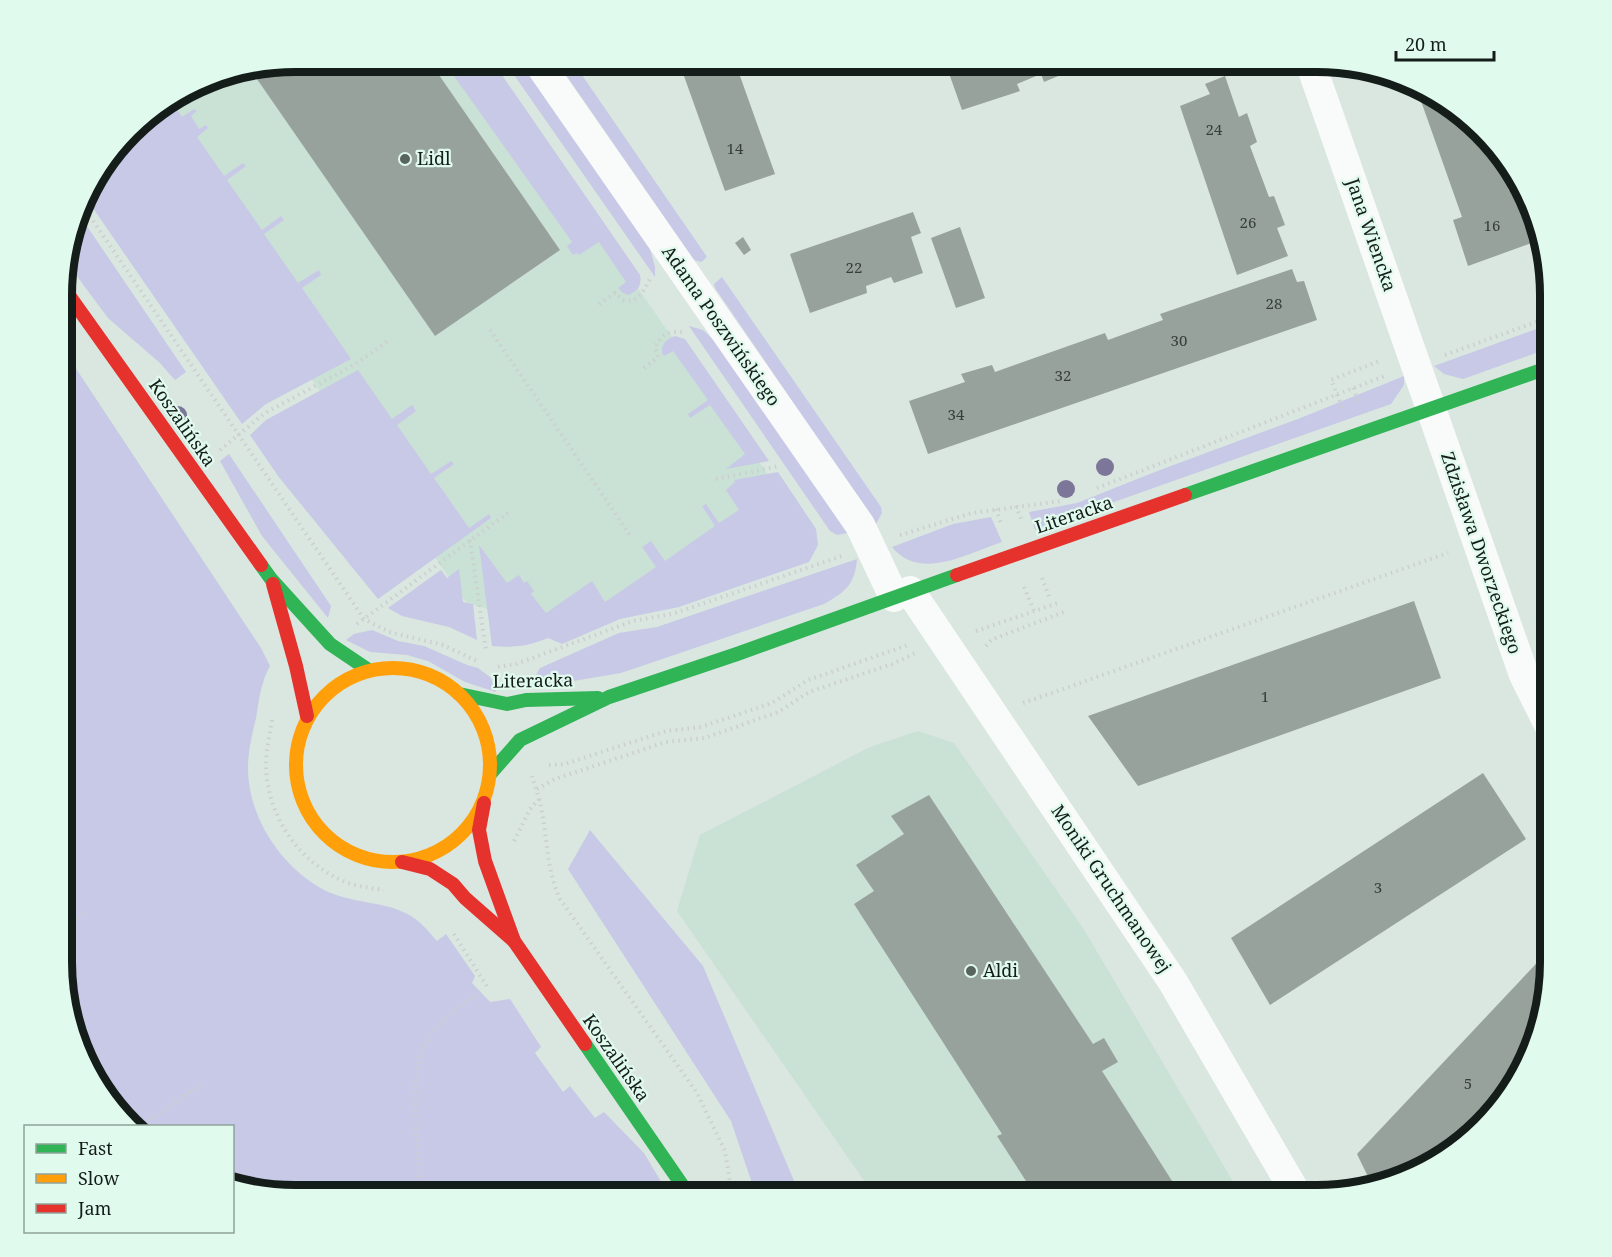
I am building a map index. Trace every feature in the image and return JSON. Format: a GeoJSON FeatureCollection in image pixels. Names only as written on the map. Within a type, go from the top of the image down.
{"type":"FeatureCollection","features":[{"type":"Feature","properties":{"kind":"street","name":"Adama Poszwińskiego"},"geometry":{"type":"LineString","coordinates":[[545,72],[860,525],[902,594]]}},
{"type":"Feature","properties":{"kind":"street","name":"Jana Wiencka"},"geometry":{"type":"LineString","coordinates":[[1313,72],[1431,409]]}},
{"type":"Feature","properties":{"kind":"street","name":"Koszalińska"},"geometry":{"type":"LineString","coordinates":[[72,300],[271,579],[330,644],[367,669]]}},
{"type":"Feature","properties":{"kind":"street","name":"Literacka"},"geometry":{"type":"LineString","coordinates":[[490,774],[520,740],[609,697],[1540,371]]}},
{"type":"Feature","properties":{"kind":"street","name":"Zdzisława Dworzeckiego"},"geometry":{"type":"LineString","coordinates":[[1431,409],[1524,675],[1540,707]]}},
{"type":"Feature","properties":{"kind":"street","name":"Koszalińska"},"geometry":{"type":"LineString","coordinates":[[271,579],[298,670],[307,716]]}},
{"type":"Feature","properties":{"kind":"street","name":"Moniki Gruchmanowej"},"geometry":{"type":"LineString","coordinates":[[902,594],[1173,982],[1291,1185]]}},
{"type":"Feature","properties":{"kind":"street"},"geometry":{"type":"LineString","coordinates":[[399,668],[430,676],[459,694],[479,719],[488,743],[490,774],[484,803],[464,833],[435,853],[402,862],[368,860],[336,845],[308,816],[297,780],[297,745],[307,716],[333,687],[367,669],[399,668]]}},
{"type":"Feature","properties":{"kind":"street","name":"Literacka"},"geometry":{"type":"LineString","coordinates":[[459,694],[507,704],[526,700],[609,697]]}},
{"type":"Feature","properties":{"kind":"street","name":"Koszalińska"},"geometry":{"type":"LineString","coordinates":[[484,803],[479,830],[485,861],[514,941]]}},
{"type":"Feature","properties":{"kind":"street","name":"Koszalińska"},"geometry":{"type":"LineString","coordinates":[[402,862],[430,869],[453,884],[465,898],[514,941],[682,1185]]}},
{"type":"Feature","properties":{"kind":"path"},"geometry":{"type":"LineString","coordinates":[[88,213],[364,619],[389,632],[429,640],[474,661],[486,664]]}},
{"type":"Feature","properties":{"kind":"path"},"geometry":{"type":"LineString","coordinates":[[599,304],[615,293],[623,300],[633,301],[642,293],[650,279]]}},
{"type":"Feature","properties":{"kind":"path"},"geometry":{"type":"LineString","coordinates":[[1437,357],[1540,321]]}},
{"type":"Feature","properties":{"kind":"path"},"geometry":{"type":"LineString","coordinates":[[490,330],[632,538]]}},
{"type":"Feature","properties":{"kind":"path"},"geometry":{"type":"LineString","coordinates":[[644,368],[658,357],[655,347],[660,338],[669,332],[686,332]]}},
{"type":"Feature","properties":{"kind":"path"},"geometry":{"type":"LineString","coordinates":[[220,450],[265,413],[354,365],[388,341]]}},
{"type":"Feature","properties":{"kind":"path"},"geometry":{"type":"LineString","coordinates":[[1344,412],[1332,380],[1391,357]]}},
{"type":"Feature","properties":{"kind":"path"},"geometry":{"type":"LineString","coordinates":[[1095,489],[1396,372]]}},
{"type":"Feature","properties":{"kind":"path"},"geometry":{"type":"LineString","coordinates":[[716,479],[779,466]]}},
{"type":"Feature","properties":{"kind":"path"},"geometry":{"type":"LineString","coordinates":[[894,537],[972,513],[1068,499]]}},
{"type":"Feature","properties":{"kind":"path"},"geometry":{"type":"LineString","coordinates":[[364,619],[509,512]]}},
{"type":"Feature","properties":{"kind":"path"},"geometry":{"type":"LineString","coordinates":[[470,540],[486,651]]}},
{"type":"Feature","properties":{"kind":"path"},"geometry":{"type":"LineString","coordinates":[[1016,707],[1038,697],[1449,552]]}},
{"type":"Feature","properties":{"kind":"path"},"geometry":{"type":"LineString","coordinates":[[497,667],[516,664],[633,621],[672,614],[847,555]]}},
{"type":"Feature","properties":{"kind":"path"},"geometry":{"type":"LineString","coordinates":[[1023,582],[1034,611]]}},
{"type":"Feature","properties":{"kind":"path"},"geometry":{"type":"LineString","coordinates":[[976,630],[1061,602]]}},
{"type":"Feature","properties":{"kind":"path"},"geometry":{"type":"LineString","coordinates":[[982,649],[991,640],[1055,613],[1064,612]]}},
{"type":"Feature","properties":{"kind":"path"},"geometry":{"type":"LineString","coordinates":[[537,789],[555,779],[666,742],[705,738],[778,712],[809,692],[895,663],[920,651],[911,644],[808,680],[772,703],[701,727],[666,731],[565,764],[549,765]]}},
{"type":"Feature","properties":{"kind":"path"},"geometry":{"type":"LineString","coordinates":[[273,713],[266,759],[266,778],[278,818],[286,833],[302,852],[332,876],[364,887],[390,891]]}},
{"type":"Feature","properties":{"kind":"path"},"geometry":{"type":"LineString","coordinates":[[531,771],[545,821],[548,856],[554,885],[560,899],[697,1093],[724,1150],[730,1185]]}},
{"type":"Feature","properties":{"kind":"path"},"geometry":{"type":"LineString","coordinates":[[508,849],[519,836],[530,809],[539,799]]}},
{"type":"Feature","properties":{"kind":"path"},"geometry":{"type":"LineString","coordinates":[[72,921],[85,913]]}},
{"type":"Feature","properties":{"kind":"path"},"geometry":{"type":"LineString","coordinates":[[449,929],[488,988]]}},
{"type":"Feature","properties":{"kind":"path"},"geometry":{"type":"LineString","coordinates":[[421,1185],[416,1071],[422,1049],[437,1027],[462,1004],[478,994]]}},
{"type":"Feature","properties":{"kind":"path"},"geometry":{"type":"LineString","coordinates":[[142,1125],[204,1083]]}},
{"type":"Feature","properties":{"kind":"shaded area"},"geometry":{"type":"Polygon","coordinates":[[[280,72],[487,72],[794,512],[785,540],[539,626],[466,602],[141,133],[183,102],[223,84],[251,76],[280,72]]]}},
{"type":"Feature","properties":{"kind":"shaded area"},"geometry":{"type":"Polygon","coordinates":[[[451,72],[500,72],[640,275],[640,285],[628,295],[623,293],[618,288],[626,282],[599,242],[579,255],[577,253],[573,255],[567,246],[572,242],[451,72]]]}},
{"type":"Feature","properties":{"kind":"shaded area"},"geometry":{"type":"Polygon","coordinates":[[[512,72],[529,72],[649,245],[655,267],[655,277],[512,72]]]}},
{"type":"Feature","properties":{"kind":"shaded area"},"geometry":{"type":"Polygon","coordinates":[[[564,72],[580,72],[707,257],[701,262],[694,260],[564,72]]]}},
{"type":"Feature","properties":{"kind":"shaded area"},"geometry":{"type":"Polygon","coordinates":[[[175,107],[182,117],[194,109],[197,111],[191,116],[199,129],[206,125],[208,128],[197,137],[224,176],[243,163],[246,166],[227,180],[262,230],[281,216],[284,220],[264,234],[298,283],[319,270],[321,275],[302,288],[351,359],[266,404],[242,424],[91,205],[102,183],[127,148],[148,127],[175,107]]]}},
{"type":"Feature","properties":{"kind":"shaded area"},"geometry":{"type":"Polygon","coordinates":[[[84,222],[186,372],[175,380],[160,363],[108,318],[73,271],[84,222]]]}},
{"type":"Feature","properties":{"kind":"shaded area"},"geometry":{"type":"Polygon","coordinates":[[[722,277],[881,507],[882,513],[876,524],[715,288],[714,284],[722,277]]]}},
{"type":"Feature","properties":{"kind":"shaded area"},"geometry":{"type":"Polygon","coordinates":[[[689,326],[703,330],[718,344],[847,533],[837,535],[830,531],[689,326]]]}},
{"type":"Feature","properties":{"kind":"shaded area"},"geometry":{"type":"Polygon","coordinates":[[[1540,328],[1540,352],[1463,379],[1444,374],[1434,366],[1540,328]]]}},
{"type":"Feature","properties":{"kind":"shaded area"},"geometry":{"type":"Polygon","coordinates":[[[675,336],[685,339],[769,461],[726,469],[745,454],[710,405],[690,418],[688,414],[708,400],[673,351],[664,356],[662,353],[665,342],[675,336]]]}},
{"type":"Feature","properties":{"kind":"shaded area"},"geometry":{"type":"Polygon","coordinates":[[[72,363],[261,648],[270,666],[261,691],[250,743],[248,768],[254,804],[270,839],[294,868],[324,890],[346,898],[402,911],[419,922],[437,941],[446,934],[475,976],[472,983],[490,1002],[510,999],[541,1047],[535,1053],[563,1092],[570,1086],[595,1118],[604,1112],[644,1153],[663,1185],[280,1185],[234,1176],[234,1125],[142,1125],[118,1098],[89,1048],[76,1006],[72,977],[72,363]]]}},
{"type":"Feature","properties":{"kind":"shaded area"},"geometry":{"type":"Polygon","coordinates":[[[358,370],[392,419],[412,405],[416,411],[397,425],[431,474],[451,461],[454,464],[434,478],[469,528],[489,514],[491,518],[378,599],[278,476],[250,435],[266,420],[358,370]]]}},
{"type":"Feature","properties":{"kind":"shaded area"},"geometry":{"type":"Polygon","coordinates":[[[1404,376],[1404,385],[1391,404],[1035,530],[1029,512],[1077,503],[1404,376]]]}},
{"type":"Feature","properties":{"kind":"shaded area"},"geometry":{"type":"Polygon","coordinates":[[[229,454],[331,606],[328,618],[262,536],[220,461],[229,454]]]}},
{"type":"Feature","properties":{"kind":"shaded area"},"geometry":{"type":"Polygon","coordinates":[[[778,472],[816,529],[818,545],[809,562],[679,607],[620,619],[562,644],[548,638],[521,646],[492,646],[479,545],[507,583],[519,575],[524,583],[527,581],[534,591],[531,594],[546,613],[592,581],[605,602],[656,567],[642,547],[651,541],[665,561],[715,526],[702,506],[706,504],[719,523],[739,510],[726,490],[735,482],[734,480],[778,472]]]}},
{"type":"Feature","properties":{"kind":"shaded area"},"geometry":{"type":"Polygon","coordinates":[[[991,517],[1002,542],[960,558],[930,564],[916,563],[903,557],[892,547],[953,524],[991,517]]]}},
{"type":"Feature","properties":{"kind":"shaded area"},"geometry":{"type":"Polygon","coordinates":[[[857,559],[854,575],[848,587],[824,604],[621,673],[538,687],[534,679],[540,668],[619,633],[657,627],[857,559]]]}},
{"type":"Feature","properties":{"kind":"shaded area"},"geometry":{"type":"Polygon","coordinates":[[[459,569],[463,602],[473,604],[477,640],[449,627],[402,616],[388,608],[441,570],[447,578],[459,569]]]}},
{"type":"Feature","properties":{"kind":"shaded area"},"geometry":{"type":"Polygon","coordinates":[[[372,630],[398,641],[424,646],[478,668],[491,678],[496,692],[465,682],[428,661],[407,655],[370,652],[346,640],[354,634],[372,630]]]}},
{"type":"Feature","properties":{"kind":"shaded area"},"geometry":{"type":"Polygon","coordinates":[[[918,731],[954,743],[1083,928],[1235,1185],[867,1185],[677,911],[700,835],[870,747],[918,731]]]}},
{"type":"Feature","properties":{"kind":"shaded area"},"geometry":{"type":"Polygon","coordinates":[[[590,830],[703,966],[796,1185],[753,1185],[731,1121],[568,869],[590,830]]]}},
{"type":"Feature","properties":{"kind":"building","name":"Lidl"},"geometry":{"type":"Polygon","coordinates":[[[280,72],[437,72],[560,250],[435,336],[255,76],[280,72]]]}},
{"type":"Feature","properties":{"kind":"building"},"geometry":{"type":"Polygon","coordinates":[[[683,72],[739,72],[775,174],[725,191],[683,72]]]}},
{"type":"Feature","properties":{"kind":"building"},"geometry":{"type":"Polygon","coordinates":[[[949,72],[1068,72],[1044,82],[1041,74],[1017,84],[1020,91],[962,110],[949,72]]]}},
{"type":"Feature","properties":{"kind":"building"},"geometry":{"type":"Polygon","coordinates":[[[1225,76],[1239,117],[1247,113],[1257,142],[1250,146],[1269,197],[1274,196],[1285,225],[1277,228],[1288,256],[1237,275],[1180,106],[1210,94],[1205,84],[1225,76]]]}},
{"type":"Feature","properties":{"kind":"building"},"geometry":{"type":"Polygon","coordinates":[[[1420,97],[1464,127],[1494,159],[1502,171],[1509,191],[1513,189],[1517,196],[1534,242],[1468,266],[1453,220],[1462,217],[1420,97]]]}},
{"type":"Feature","properties":{"kind":"building"},"geometry":{"type":"Polygon","coordinates":[[[913,212],[921,233],[911,237],[923,273],[894,283],[891,277],[866,286],[867,293],[810,313],[790,254],[913,212]]]}},
{"type":"Feature","properties":{"kind":"building"},"geometry":{"type":"Polygon","coordinates":[[[960,227],[985,298],[956,308],[931,238],[960,227]]]}},
{"type":"Feature","properties":{"kind":"building"},"geometry":{"type":"Polygon","coordinates":[[[743,237],[751,250],[744,255],[735,243],[743,237]]]}},
{"type":"Feature","properties":{"kind":"building"},"geometry":{"type":"Polygon","coordinates":[[[1292,269],[1297,282],[1304,281],[1317,320],[928,454],[909,401],[965,382],[961,374],[992,365],[995,372],[1105,333],[1108,340],[1163,320],[1160,314],[1292,269]]]}},
{"type":"Feature","properties":{"kind":"building"},"geometry":{"type":"Polygon","coordinates":[[[1414,601],[1441,678],[1138,786],[1088,716],[1414,601]]]}},
{"type":"Feature","properties":{"kind":"building"},"geometry":{"type":"Polygon","coordinates":[[[1483,773],[1526,839],[1270,1005],[1231,938],[1483,773]]]}},
{"type":"Feature","properties":{"kind":"building","name":"Aldi"},"geometry":{"type":"Polygon","coordinates":[[[929,795],[1093,1044],[1104,1038],[1118,1062],[1102,1071],[1175,1185],[1029,1185],[997,1136],[1002,1134],[854,904],[874,891],[856,865],[904,834],[891,816],[929,795]]]}},
{"type":"Feature","properties":{"kind":"building"},"geometry":{"type":"Polygon","coordinates":[[[1540,960],[1536,1006],[1523,1048],[1494,1098],[1475,1120],[1429,1155],[1389,1173],[1369,1179],[1357,1154],[1540,960]]]}},
{"type":"Feature","properties":{"kind":"traffic: fast"},"geometry":{"type":"LineString","coordinates":[[1185,495],[1540,371]]}},
{"type":"Feature","properties":{"kind":"traffic: fast"},"geometry":{"type":"LineString","coordinates":[[261,565],[330,644],[367,669]]}},
{"type":"Feature","properties":{"kind":"traffic: fast"},"geometry":{"type":"LineString","coordinates":[[490,774],[520,740],[609,697],[957,575]]}},
{"type":"Feature","properties":{"kind":"traffic: fast"},"geometry":{"type":"LineString","coordinates":[[459,694],[507,704],[526,700],[598,698]]}},
{"type":"Feature","properties":{"kind":"traffic: fast"},"geometry":{"type":"LineString","coordinates":[[585,1044],[682,1185]]}},
{"type":"Feature","properties":{"kind":"traffic: slow"},"geometry":{"type":"LineString","coordinates":[[393,668],[430,675],[447,684],[462,696],[474,711],[483,728],[490,765],[483,802],[474,819],[462,834],[447,846],[430,855],[393,862],[356,855],[339,846],[324,834],[312,819],[303,802],[296,765],[303,728],[312,711],[324,696],[339,684],[356,675],[393,668]]}},
{"type":"Feature","properties":{"kind":"traffic: jam"},"geometry":{"type":"LineString","coordinates":[[72,300],[261,565]]}},
{"type":"Feature","properties":{"kind":"traffic: jam"},"geometry":{"type":"LineString","coordinates":[[957,575],[1185,495]]}},
{"type":"Feature","properties":{"kind":"traffic: jam"},"geometry":{"type":"LineString","coordinates":[[273,584],[296,666],[307,716]]}},
{"type":"Feature","properties":{"kind":"traffic: jam"},"geometry":{"type":"LineString","coordinates":[[484,803],[479,830],[485,861],[514,941],[585,1044]]}},
{"type":"Feature","properties":{"kind":"traffic: jam"},"geometry":{"type":"LineString","coordinates":[[402,862],[430,869],[453,884],[465,898],[514,941]]}},
{"type":"Feature","properties":{"kind":"place","name":"Lidl"},"geometry":{"type":"Point","coordinates":[405,159]}},
{"type":"Feature","properties":{"kind":"place","name":"Aldi"},"geometry":{"type":"Point","coordinates":[971,971]}}]}
